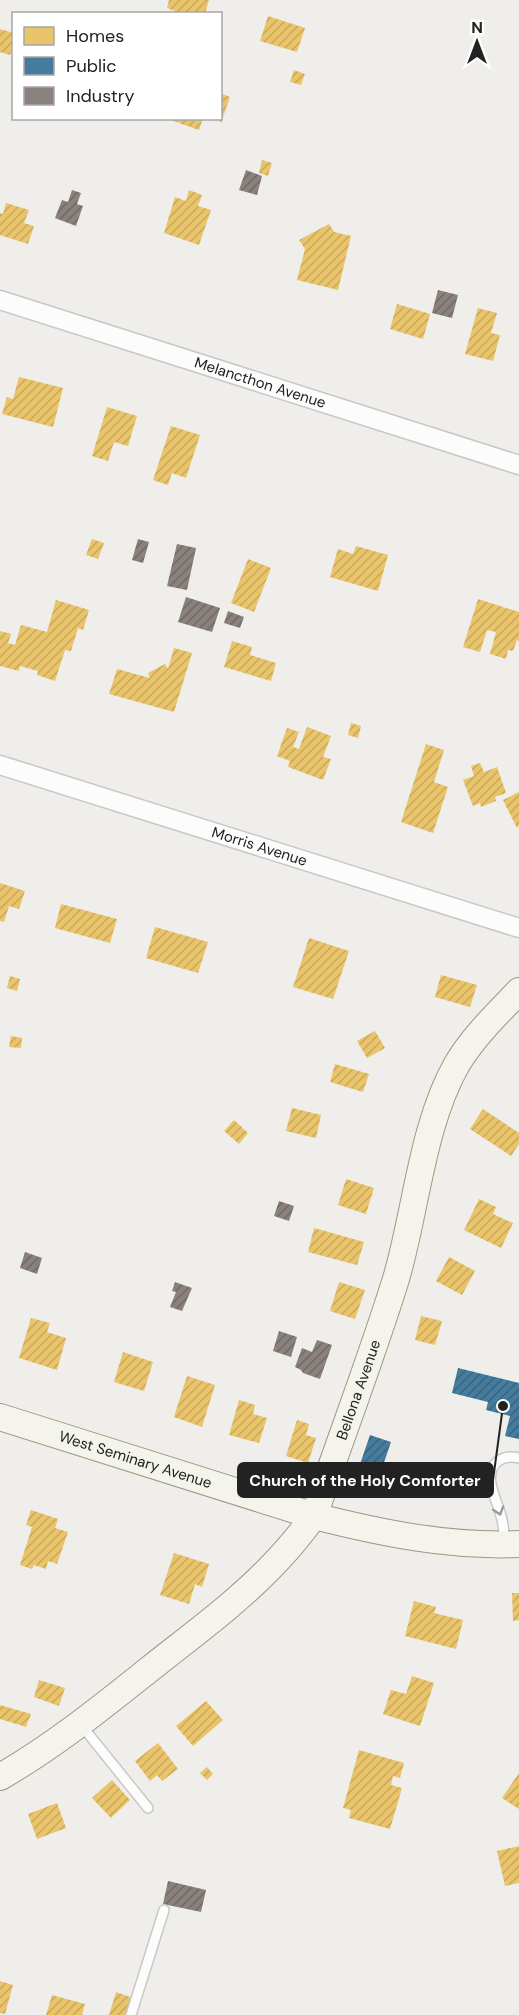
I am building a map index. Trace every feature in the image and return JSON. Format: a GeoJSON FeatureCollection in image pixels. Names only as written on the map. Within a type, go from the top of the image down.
{"type":"FeatureCollection","features":[{"type":"Feature","properties":{"kind":"street","name":"Melancthon Avenue"},"geometry":{"type":"LineString","coordinates":[[0,300],[519,465]]}},
{"type":"Feature","properties":{"kind":"street","name":"Morris Avenue"},"geometry":{"type":"LineString","coordinates":[[0,765],[519,928]]}},
{"type":"Feature","properties":{"kind":"street","name":"Bellona Avenue"},"geometry":{"type":"LineString","coordinates":[[0,1777],[41,1752],[80,1724],[217,1615],[267,1571],[290,1547],[314,1516],[397,1275],[432,1128],[443,1094],[457,1064],[466,1051],[519,991]]}},
{"type":"Feature","properties":{"kind":"street","name":"West Seminary Avenue"},"geometry":{"type":"LineString","coordinates":[[0,1417],[314,1516],[407,1537],[469,1544],[512,1544]]}},
{"type":"Feature","properties":{"kind":"lane"},"geometry":{"type":"LineString","coordinates":[[512,1544],[492,1488],[490,1475],[492,1467],[501,1459],[513,1456],[519,1458]]}},
{"type":"Feature","properties":{"kind":"lane"},"geometry":{"type":"LineString","coordinates":[[80,1724],[148,1808]]}},
{"type":"Feature","properties":{"kind":"lane"},"geometry":{"type":"LineString","coordinates":[[131,2015],[164,1910]]}},
{"type":"Feature","properties":{"kind":"building: Homes"},"geometry":{"type":"Polygon","coordinates":[[[169,0],[209,0],[206,12],[178,12],[167,8],[169,0]]]}},
{"type":"Feature","properties":{"kind":"building: Homes"},"geometry":{"type":"Polygon","coordinates":[[[268,16],[305,28],[297,52],[260,41],[268,16]]]}},
{"type":"Feature","properties":{"kind":"building: Homes"},"geometry":{"type":"Polygon","coordinates":[[[0,29],[12,32],[12,49],[10,55],[0,52],[0,29]]]}},
{"type":"Feature","properties":{"kind":"building: Homes"},"geometry":{"type":"Polygon","coordinates":[[[294,70],[305,74],[301,85],[290,82],[294,70]]]}},
{"type":"Feature","properties":{"kind":"building: Homes"},"geometry":{"type":"Polygon","coordinates":[[[222,94],[230,97],[221,123],[218,120],[222,120],[222,94]]]}},
{"type":"Feature","properties":{"kind":"building: Homes"},"geometry":{"type":"Polygon","coordinates":[[[171,120],[202,120],[199,130],[171,120]]]}},
{"type":"Feature","properties":{"kind":"building: Homes"},"geometry":{"type":"Polygon","coordinates":[[[262,160],[272,163],[268,176],[259,173],[262,160]]]}},
{"type":"Feature","properties":{"kind":"building: Homes"},"geometry":{"type":"Polygon","coordinates":[[[189,190],[202,195],[198,206],[211,210],[199,245],[164,233],[175,197],[186,201],[189,190]]]}},
{"type":"Feature","properties":{"kind":"building: Homes"},"geometry":{"type":"Polygon","coordinates":[[[6,203],[29,210],[24,223],[34,226],[28,244],[0,235],[0,213],[3,214],[6,203]]]}},
{"type":"Feature","properties":{"kind":"building: Homes"},"geometry":{"type":"Polygon","coordinates":[[[329,224],[334,232],[351,236],[338,290],[297,280],[305,249],[299,240],[329,224]]]}},
{"type":"Feature","properties":{"kind":"building: Homes"},"geometry":{"type":"Polygon","coordinates":[[[397,304],[430,314],[423,339],[390,329],[397,304]]]}},
{"type":"Feature","properties":{"kind":"building: Homes"},"geometry":{"type":"Polygon","coordinates":[[[478,308],[497,313],[491,333],[500,335],[493,361],[465,354],[478,308]]]}},
{"type":"Feature","properties":{"kind":"building: Homes"},"geometry":{"type":"Polygon","coordinates":[[[19,377],[63,388],[53,427],[2,414],[7,397],[13,399],[19,377]]]}},
{"type":"Feature","properties":{"kind":"building: Homes"},"geometry":{"type":"Polygon","coordinates":[[[107,407],[137,416],[128,446],[114,442],[108,461],[92,456],[107,407]]]}},
{"type":"Feature","properties":{"kind":"building: Homes"},"geometry":{"type":"Polygon","coordinates":[[[171,426],[200,435],[186,478],[172,473],[168,485],[153,480],[171,426]]]}},
{"type":"Feature","properties":{"kind":"building: Homes"},"geometry":{"type":"Polygon","coordinates":[[[92,539],[104,543],[98,559],[86,555],[92,539]]]}},
{"type":"Feature","properties":{"kind":"building: Homes"},"geometry":{"type":"Polygon","coordinates":[[[356,546],[388,555],[378,591],[330,577],[338,549],[353,554],[356,546]]]}},
{"type":"Feature","properties":{"kind":"building: Homes"},"geometry":{"type":"Polygon","coordinates":[[[248,559],[271,568],[254,612],[231,603],[248,559]]]}},
{"type":"Feature","properties":{"kind":"building: Homes"},"geometry":{"type":"Polygon","coordinates":[[[478,599],[519,612],[519,641],[517,640],[513,651],[508,650],[506,659],[490,654],[496,632],[487,630],[480,652],[463,647],[478,599]]]}},
{"type":"Feature","properties":{"kind":"building: Homes"},"geometry":{"type":"Polygon","coordinates":[[[56,600],[89,610],[83,630],[78,628],[71,651],[65,650],[55,681],[37,675],[38,671],[20,666],[19,671],[0,666],[0,631],[11,634],[8,643],[15,645],[21,625],[47,632],[56,600]]]}},
{"type":"Feature","properties":{"kind":"building: Homes"},"geometry":{"type":"Polygon","coordinates":[[[232,641],[252,647],[250,655],[276,663],[271,681],[224,667],[232,641]]]}},
{"type":"Feature","properties":{"kind":"building: Homes"},"geometry":{"type":"Polygon","coordinates":[[[174,648],[192,653],[174,712],[109,694],[117,669],[150,678],[148,673],[165,664],[168,669],[174,648]]]}},
{"type":"Feature","properties":{"kind":"building: Homes"},"geometry":{"type":"Polygon","coordinates":[[[351,723],[361,726],[358,738],[348,735],[351,723]]]}},
{"type":"Feature","properties":{"kind":"building: Homes"},"geometry":{"type":"Polygon","coordinates":[[[307,727],[331,736],[323,757],[331,759],[323,780],[288,767],[290,761],[277,756],[287,728],[299,732],[293,747],[299,749],[307,727]]]}},
{"type":"Feature","properties":{"kind":"building: Homes"},"geometry":{"type":"Polygon","coordinates":[[[426,744],[444,750],[434,782],[448,787],[433,833],[401,822],[426,744]]]}},
{"type":"Feature","properties":{"kind":"building: Homes"},"geometry":{"type":"Polygon","coordinates":[[[480,763],[484,772],[497,767],[506,793],[495,797],[496,801],[481,807],[480,803],[473,806],[463,780],[474,776],[471,766],[480,763]]]}},
{"type":"Feature","properties":{"kind":"building: Homes"},"geometry":{"type":"Polygon","coordinates":[[[519,792],[519,826],[517,828],[503,800],[519,792]]]}},
{"type":"Feature","properties":{"kind":"building: Homes"},"geometry":{"type":"Polygon","coordinates":[[[0,883],[25,891],[19,909],[9,906],[4,922],[0,921],[0,883]]]}},
{"type":"Feature","properties":{"kind":"building: Homes"},"geometry":{"type":"Polygon","coordinates":[[[61,904],[117,919],[110,943],[55,928],[61,904]]]}},
{"type":"Feature","properties":{"kind":"building: Homes"},"geometry":{"type":"Polygon","coordinates":[[[155,927],[208,942],[198,973],[146,958],[155,927]]]}},
{"type":"Feature","properties":{"kind":"building: Homes"},"geometry":{"type":"Polygon","coordinates":[[[309,938],[349,951],[333,999],[293,987],[309,938]]]}},
{"type":"Feature","properties":{"kind":"building: Homes"},"geometry":{"type":"Polygon","coordinates":[[[441,975],[477,985],[470,1007],[435,997],[441,975]]]}},
{"type":"Feature","properties":{"kind":"building: Homes"},"geometry":{"type":"Polygon","coordinates":[[[10,976],[20,979],[17,991],[7,988],[10,976]]]}},
{"type":"Feature","properties":{"kind":"building: Homes"},"geometry":{"type":"Polygon","coordinates":[[[375,1031],[385,1048],[367,1058],[357,1041],[375,1031]]]}},
{"type":"Feature","properties":{"kind":"building: Homes"},"geometry":{"type":"Polygon","coordinates":[[[11,1036],[22,1038],[21,1048],[9,1047],[11,1036]]]}},
{"type":"Feature","properties":{"kind":"building: Homes"},"geometry":{"type":"Polygon","coordinates":[[[335,1064],[369,1074],[363,1092],[330,1082],[335,1064]]]}},
{"type":"Feature","properties":{"kind":"building: Homes"},"geometry":{"type":"Polygon","coordinates":[[[292,1108],[321,1115],[316,1138],[286,1131],[292,1108]]]}},
{"type":"Feature","properties":{"kind":"building: Homes"},"geometry":{"type":"Polygon","coordinates":[[[483,1109],[519,1133],[519,1144],[511,1156],[470,1129],[483,1109]]]}},
{"type":"Feature","properties":{"kind":"building: Homes"},"geometry":{"type":"Polygon","coordinates":[[[234,1120],[248,1133],[239,1144],[224,1131],[234,1120]]]}},
{"type":"Feature","properties":{"kind":"building: Homes"},"geometry":{"type":"Polygon","coordinates":[[[346,1179],[374,1188],[366,1214],[338,1205],[346,1179]]]}},
{"type":"Feature","properties":{"kind":"building: Homes"},"geometry":{"type":"Polygon","coordinates":[[[479,1199],[496,1207],[493,1214],[513,1223],[501,1248],[464,1230],[479,1199]]]}},
{"type":"Feature","properties":{"kind":"building: Homes"},"geometry":{"type":"Polygon","coordinates":[[[314,1228],[364,1242],[357,1265],[308,1252],[314,1228]]]}},
{"type":"Feature","properties":{"kind":"building: Homes"},"geometry":{"type":"Polygon","coordinates":[[[449,1257],[475,1271],[462,1295],[436,1281],[449,1257]]]}},
{"type":"Feature","properties":{"kind":"building: Homes"},"geometry":{"type":"Polygon","coordinates":[[[339,1282],[365,1290],[355,1319],[330,1311],[339,1282]]]}},
{"type":"Feature","properties":{"kind":"building: Homes"},"geometry":{"type":"Polygon","coordinates":[[[421,1316],[442,1321],[435,1345],[415,1340],[421,1316]]]}},
{"type":"Feature","properties":{"kind":"building: Homes"},"geometry":{"type":"Polygon","coordinates":[[[31,1318],[50,1323],[47,1332],[66,1338],[57,1370],[19,1358],[31,1318]]]}},
{"type":"Feature","properties":{"kind":"building: Homes"},"geometry":{"type":"Polygon","coordinates":[[[123,1352],[153,1362],[144,1391],[114,1382],[123,1352]]]}},
{"type":"Feature","properties":{"kind":"building: Homes"},"geometry":{"type":"Polygon","coordinates":[[[187,1376],[215,1385],[202,1427],[174,1417],[187,1376]]]}},
{"type":"Feature","properties":{"kind":"building: Homes"},"geometry":{"type":"Polygon","coordinates":[[[239,1400],[255,1405],[253,1414],[267,1418],[259,1443],[229,1435],[239,1400]]]}},
{"type":"Feature","properties":{"kind":"building: Homes"},"geometry":{"type":"Polygon","coordinates":[[[297,1420],[309,1424],[306,1435],[316,1438],[308,1463],[286,1456],[297,1420]]]}},
{"type":"Feature","properties":{"kind":"building: Homes"},"geometry":{"type":"Polygon","coordinates":[[[31,1510],[58,1519],[55,1528],[68,1532],[57,1564],[48,1561],[46,1569],[34,1565],[32,1569],[20,1565],[32,1527],[26,1525],[31,1510]]]}},
{"type":"Feature","properties":{"kind":"building: Homes"},"geometry":{"type":"Polygon","coordinates":[[[174,1553],[209,1564],[202,1587],[195,1584],[189,1604],[160,1595],[174,1553]]]}},
{"type":"Feature","properties":{"kind":"building: Homes"},"geometry":{"type":"Polygon","coordinates":[[[512,1593],[519,1593],[519,1620],[513,1621],[512,1593]]]}},
{"type":"Feature","properties":{"kind":"building: Homes"},"geometry":{"type":"Polygon","coordinates":[[[414,1601],[436,1607],[434,1613],[463,1620],[456,1649],[405,1636],[414,1601]]]}},
{"type":"Feature","properties":{"kind":"building: Homes"},"geometry":{"type":"Polygon","coordinates":[[[412,1676],[434,1683],[420,1726],[383,1714],[391,1690],[406,1694],[412,1676]]]}},
{"type":"Feature","properties":{"kind":"building: Homes"},"geometry":{"type":"Polygon","coordinates":[[[39,1680],[65,1688],[59,1706],[34,1697],[39,1680]]]}},
{"type":"Feature","properties":{"kind":"building: Homes"},"geometry":{"type":"Polygon","coordinates":[[[206,1701],[223,1720],[193,1746],[176,1726],[206,1701]]]}},
{"type":"Feature","properties":{"kind":"building: Homes"},"geometry":{"type":"Polygon","coordinates":[[[0,1705],[31,1714],[26,1727],[0,1719],[0,1705]]]}},
{"type":"Feature","properties":{"kind":"building: Homes"},"geometry":{"type":"Polygon","coordinates":[[[158,1743],[178,1769],[162,1781],[157,1775],[150,1781],[135,1761],[158,1743]]]}},
{"type":"Feature","properties":{"kind":"building: Homes"},"geometry":{"type":"Polygon","coordinates":[[[359,1750],[404,1763],[400,1778],[393,1776],[391,1785],[402,1788],[390,1829],[349,1818],[351,1810],[343,1808],[359,1750]]]}},
{"type":"Feature","properties":{"kind":"building: Homes"},"geometry":{"type":"Polygon","coordinates":[[[207,1767],[213,1774],[207,1780],[200,1773],[207,1767]]]}},
{"type":"Feature","properties":{"kind":"building: Homes"},"geometry":{"type":"Polygon","coordinates":[[[519,1773],[519,1809],[502,1798],[519,1773]]]}},
{"type":"Feature","properties":{"kind":"building: Homes"},"geometry":{"type":"Polygon","coordinates":[[[112,1780],[130,1800],[111,1818],[92,1798],[112,1780]]]}},
{"type":"Feature","properties":{"kind":"building: Homes"},"geometry":{"type":"Polygon","coordinates":[[[57,1803],[66,1828],[37,1839],[28,1814],[57,1803]]]}},
{"type":"Feature","properties":{"kind":"building: Homes"},"geometry":{"type":"Polygon","coordinates":[[[519,1846],[519,1883],[505,1886],[497,1851],[519,1846]]]}},
{"type":"Feature","properties":{"kind":"building: Homes"},"geometry":{"type":"Polygon","coordinates":[[[0,1981],[13,1985],[5,2014],[0,2013],[0,1981]]]}},
{"type":"Feature","properties":{"kind":"building: Homes"},"geometry":{"type":"Polygon","coordinates":[[[116,1992],[133,1998],[128,2015],[109,2015],[116,1992]]]}},
{"type":"Feature","properties":{"kind":"building: Homes"},"geometry":{"type":"Polygon","coordinates":[[[52,1995],[85,2004],[82,2015],[46,2015],[52,1995]]]}},
{"type":"Feature","properties":{"kind":"building: Public"},"geometry":{"type":"Polygon","coordinates":[[[458,1368],[519,1383],[519,1439],[505,1436],[510,1416],[486,1410],[488,1402],[452,1393],[458,1368]]]}},
{"type":"Feature","properties":{"kind":"building: Public"},"geometry":{"type":"Polygon","coordinates":[[[370,1435],[391,1442],[378,1480],[357,1473],[370,1435]]]}},
{"type":"Feature","properties":{"kind":"building: Industry"},"geometry":{"type":"Polygon","coordinates":[[[246,170],[262,176],[257,195],[239,190],[246,170]]]}},
{"type":"Feature","properties":{"kind":"building: Industry"},"geometry":{"type":"Polygon","coordinates":[[[72,190],[81,193],[77,204],[83,206],[76,226],[55,218],[62,200],[68,202],[72,190]]]}},
{"type":"Feature","properties":{"kind":"building: Industry"},"geometry":{"type":"Polygon","coordinates":[[[438,290],[458,295],[452,318],[432,313],[438,290]]]}},
{"type":"Feature","properties":{"kind":"building: Industry"},"geometry":{"type":"Polygon","coordinates":[[[138,539],[149,542],[143,563],[132,560],[138,539]]]}},
{"type":"Feature","properties":{"kind":"building: Industry"},"geometry":{"type":"Polygon","coordinates":[[[177,544],[196,548],[187,590],[167,586],[177,544]]]}},
{"type":"Feature","properties":{"kind":"building: Industry"},"geometry":{"type":"Polygon","coordinates":[[[186,597],[220,608],[212,632],[178,622],[186,597]]]}},
{"type":"Feature","properties":{"kind":"building: Industry"},"geometry":{"type":"Polygon","coordinates":[[[228,611],[244,617],[240,628],[224,623],[228,611]]]}},
{"type":"Feature","properties":{"kind":"building: Industry"},"geometry":{"type":"Polygon","coordinates":[[[279,1201],[294,1206],[289,1221],[274,1216],[279,1201]]]}},
{"type":"Feature","properties":{"kind":"building: Industry"},"geometry":{"type":"Polygon","coordinates":[[[25,1252],[42,1258],[37,1274],[20,1268],[25,1252]]]}},
{"type":"Feature","properties":{"kind":"building: Industry"},"geometry":{"type":"Polygon","coordinates":[[[175,1282],[192,1288],[182,1311],[170,1307],[176,1292],[172,1291],[175,1282]]]}},
{"type":"Feature","properties":{"kind":"building: Industry"},"geometry":{"type":"Polygon","coordinates":[[[279,1331],[297,1337],[291,1357],[273,1351],[279,1331]]]}},
{"type":"Feature","properties":{"kind":"building: Industry"},"geometry":{"type":"Polygon","coordinates":[[[317,1340],[332,1345],[320,1379],[303,1373],[295,1367],[302,1348],[312,1352],[317,1340]]]}},
{"type":"Feature","properties":{"kind":"building: Industry"},"geometry":{"type":"Polygon","coordinates":[[[168,1881],[206,1890],[201,1912],[163,1904],[168,1881]]]}},
{"type":"Feature","properties":{"kind":"place","name":"Church of the Holy Comforter"},"geometry":{"type":"Point","coordinates":[503,1406]}}]}
